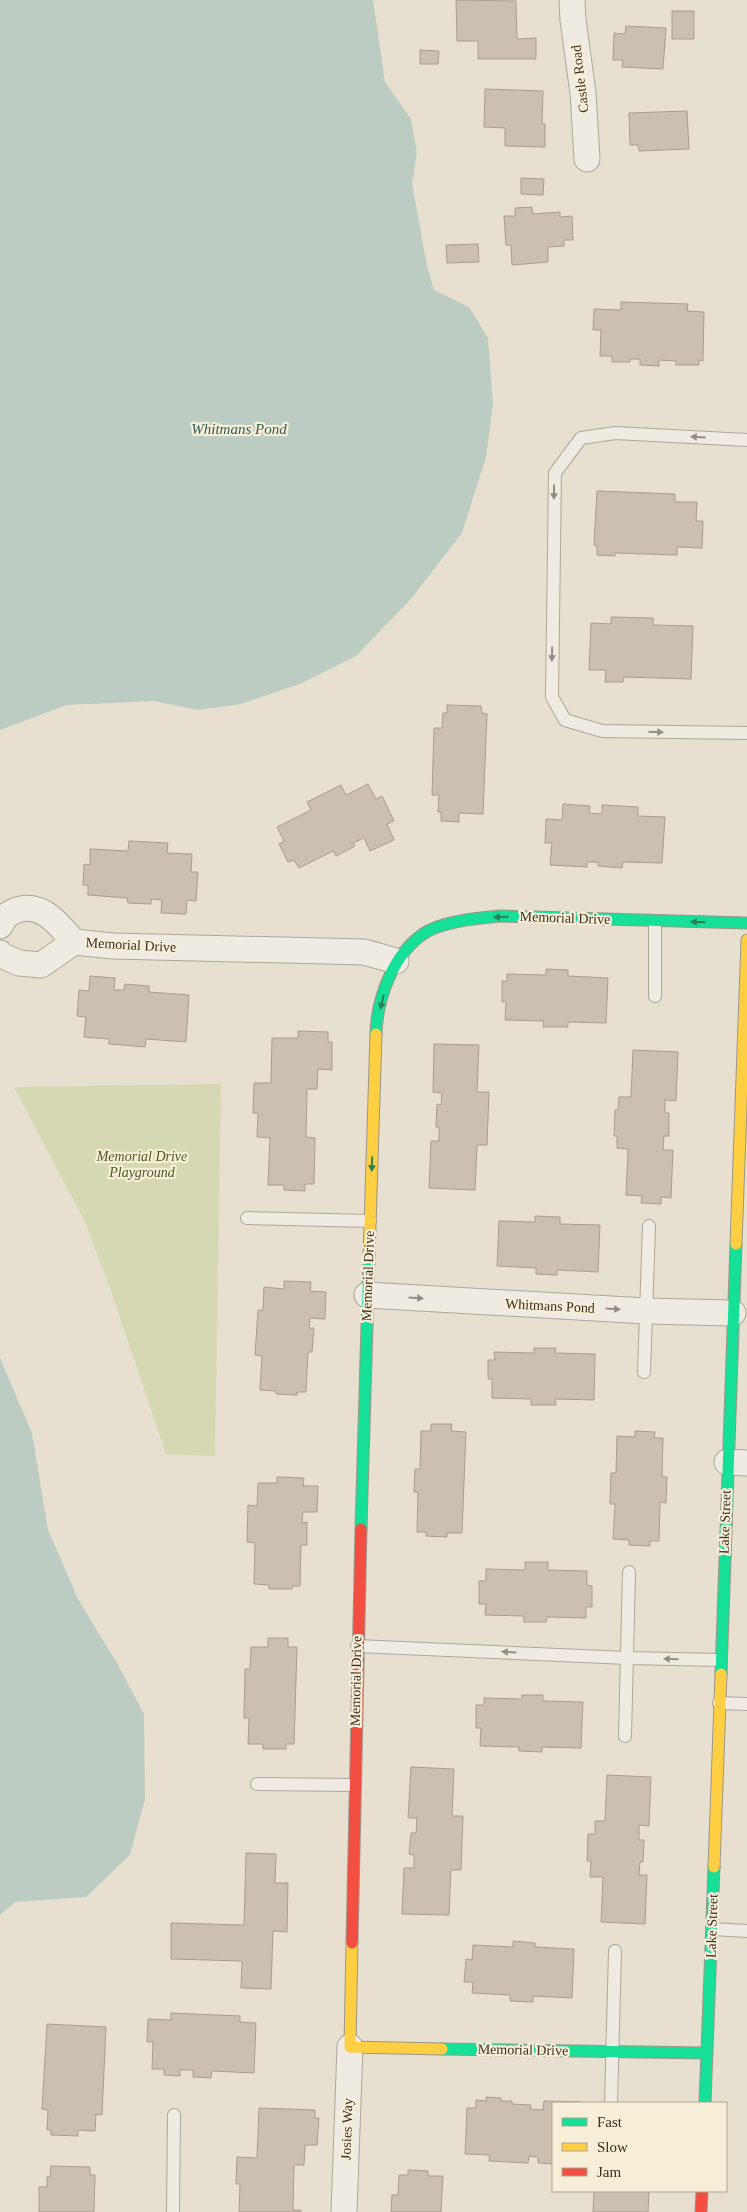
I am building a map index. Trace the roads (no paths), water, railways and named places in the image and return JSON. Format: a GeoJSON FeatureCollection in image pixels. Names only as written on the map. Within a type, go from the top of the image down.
{"type":"FeatureCollection","features":[{"type":"Feature","properties":{"kind":"street","name":"Castle Road"},"geometry":{"type":"LineString","coordinates":[[572,0],[583,93],[587,158]]}},
{"type":"Feature","properties":{"kind":"street","name":"Memorial Drive"},"geometry":{"type":"LineString","coordinates":[[0,926],[3,918],[16,909],[31,909],[46,914],[74,942],[113,946],[364,952],[396,960]]}},
{"type":"Feature","properties":{"kind":"street","name":"Memorial Drive"},"geometry":{"type":"LineString","coordinates":[[707,2053],[350,2047],[357,1646],[376,1027],[383,995],[396,960],[424,933],[461,920],[500,916],[747,923]]}},
{"type":"Feature","properties":{"kind":"street","name":"Lake Street"},"geometry":{"type":"LineString","coordinates":[[705,2102],[720,1660],[737,1463],[734,1313],[744,1130],[747,940]]}},
{"type":"Feature","properties":{"kind":"street","name":"Memorial Drive"},"geometry":{"type":"LineString","coordinates":[[0,953],[19,963],[41,965],[74,942]]}},
{"type":"Feature","properties":{"kind":"street","name":"Whitmans Pond"},"geometry":{"type":"LineString","coordinates":[[368,1295],[646,1311],[734,1313]]}},
{"type":"Feature","properties":{"kind":"street","name":"Josies Way"},"geometry":{"type":"LineString","coordinates":[[344,2212],[350,2047]]}},
{"type":"Feature","properties":{"kind":"street"},"geometry":{"type":"LineString","coordinates":[[701,2212],[702,2192]]}},
{"type":"Feature","properties":{"kind":"lane"},"geometry":{"type":"LineString","coordinates":[[747,440],[615,433],[581,438],[554,473],[552,697],[564,720],[602,731],[747,733]]}},
{"type":"Feature","properties":{"kind":"lane"},"geometry":{"type":"LineString","coordinates":[[655,921],[655,996]]}},
{"type":"Feature","properties":{"kind":"lane"},"geometry":{"type":"LineString","coordinates":[[247,1218],[370,1221]]}},
{"type":"Feature","properties":{"kind":"lane"},"geometry":{"type":"LineString","coordinates":[[644,1372],[649,1226]]}},
{"type":"Feature","properties":{"kind":"lane"},"geometry":{"type":"LineString","coordinates":[[624,1736],[629,1572]]}},
{"type":"Feature","properties":{"kind":"lane"},"geometry":{"type":"LineString","coordinates":[[357,1646],[627,1658],[720,1660]]}},
{"type":"Feature","properties":{"kind":"lane"},"geometry":{"type":"LineString","coordinates":[[719,1703],[747,1704]]}},
{"type":"Feature","properties":{"kind":"lane"},"geometry":{"type":"LineString","coordinates":[[257,1784],[354,1785]]}},
{"type":"Feature","properties":{"kind":"lane"},"geometry":{"type":"LineString","coordinates":[[712,1930],[747,1931]]}},
{"type":"Feature","properties":{"kind":"lane"},"geometry":{"type":"LineString","coordinates":[[611,2102],[615,1951]]}},
{"type":"Feature","properties":{"kind":"lane"},"geometry":{"type":"LineString","coordinates":[[173,2212],[174,2115]]}},
{"type":"Feature","properties":{"kind":"water","name":"Whitmans Pond"},"geometry":{"type":"Polygon","coordinates":[[[0,0],[373,0],[385,82],[411,119],[417,153],[412,183],[427,266],[434,290],[469,307],[488,338],[493,404],[486,457],[462,533],[410,600],[356,656],[302,683],[241,704],[198,710],[154,701],[67,705],[0,730],[0,0]]]}},
{"type":"Feature","properties":{"kind":"water"},"geometry":{"type":"Polygon","coordinates":[[[0,1358],[32,1433],[48,1530],[78,1599],[118,1665],[144,1714],[145,1799],[130,1855],[86,1897],[15,1902],[0,1915],[0,1358]]]}},
{"type":"Feature","properties":{"kind":"park label","name":"Memorial Drive Playground"},"geometry":{"type":"Point","coordinates":[142,1164]}}]}
